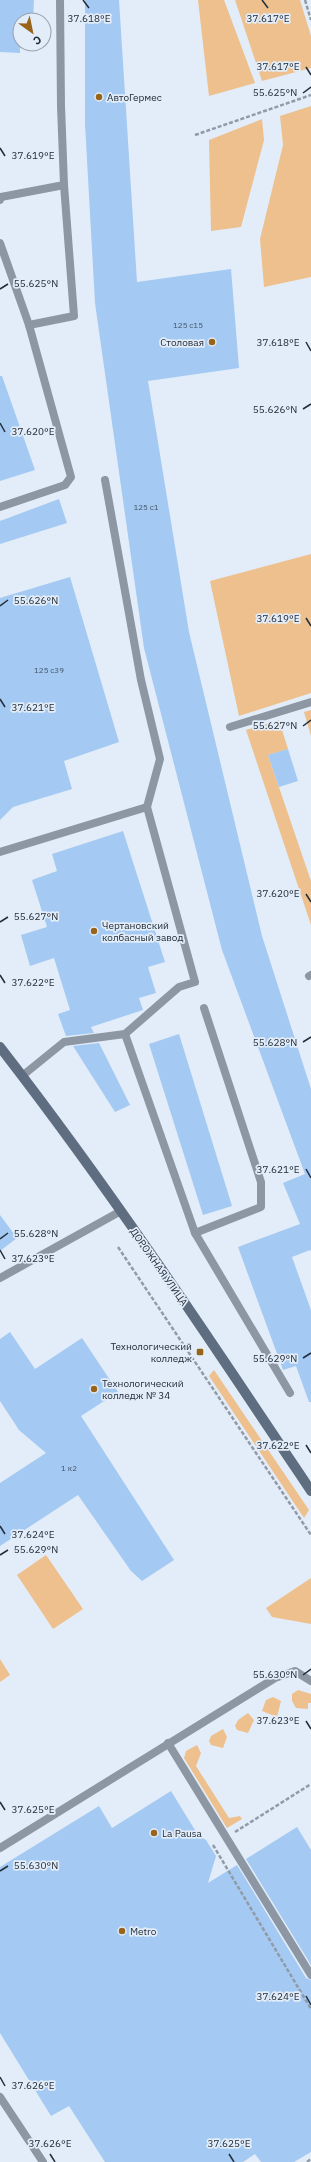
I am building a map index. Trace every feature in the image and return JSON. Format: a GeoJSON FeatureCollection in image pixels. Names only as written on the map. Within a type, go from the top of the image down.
{"type":"FeatureCollection","features":[{"type":"Feature","properties":{"kind":"main road","name":"ДОРОЖНАЯ УЛИЦА"},"geometry":{"type":"LineString","coordinates":[[0,1047],[121,1211],[311,1491]]}},
{"type":"Feature","properties":{"kind":"lane"},"geometry":{"type":"LineString","coordinates":[[29,325],[74,316],[64,185],[61,106],[60,0]]}},
{"type":"Feature","properties":{"kind":"lane"},"geometry":{"type":"LineString","coordinates":[[0,200],[1,197],[64,185]]}},
{"type":"Feature","properties":{"kind":"lane"},"geometry":{"type":"LineString","coordinates":[[0,243],[29,325],[72,477],[65,485],[0,507]]}},
{"type":"Feature","properties":{"kind":"lane"},"geometry":{"type":"LineString","coordinates":[[22,1076],[64,1042],[125,1034],[179,987],[195,982],[147,806],[160,759],[141,680],[105,480]]}},
{"type":"Feature","properties":{"kind":"lane"},"geometry":{"type":"LineString","coordinates":[[230,727],[311,702]]}},
{"type":"Feature","properties":{"kind":"lane"},"geometry":{"type":"LineString","coordinates":[[0,852],[147,806]]}},
{"type":"Feature","properties":{"kind":"lane"},"geometry":{"type":"LineString","coordinates":[[195,1233],[260,1207],[261,1182],[204,1008]]}},
{"type":"Feature","properties":{"kind":"lane"},"geometry":{"type":"LineString","coordinates":[[125,1034],[195,1233],[290,1393]]}},
{"type":"Feature","properties":{"kind":"lane"},"geometry":{"type":"LineString","coordinates":[[0,1278],[121,1211]]}},
{"type":"Feature","properties":{"kind":"lane"},"geometry":{"type":"LineString","coordinates":[[0,1848],[275,1678],[295,1671],[311,1681]]}},
{"type":"Feature","properties":{"kind":"lane"},"geometry":{"type":"LineString","coordinates":[[168,1743],[225,1838],[311,1975]]}},
{"type":"Feature","properties":{"kind":"lane"},"geometry":{"type":"LineString","coordinates":[[0,2097],[42,2162]]}},
{"type":"Feature","properties":{"kind":"path"},"geometry":{"type":"LineString","coordinates":[[304,0],[311,20]]}},
{"type":"Feature","properties":{"kind":"path"},"geometry":{"type":"LineString","coordinates":[[196,135],[311,95]]}},
{"type":"Feature","properties":{"kind":"path"},"geometry":{"type":"LineString","coordinates":[[118,1247],[311,1535]]}},
{"type":"Feature","properties":{"kind":"path"},"geometry":{"type":"LineString","coordinates":[[311,1784],[212,1846],[311,2009]]}},
{"type":"Feature","properties":{"kind":"path"},"geometry":{"type":"LineString","coordinates":[[307,2162],[311,2159]]}},
{"type":"Feature","properties":{"kind":"shaded area"},"geometry":{"type":"Polygon","coordinates":[[[198,0],[224,0],[255,83],[209,96],[198,0]]]}},
{"type":"Feature","properties":{"kind":"shaded area"},"geometry":{"type":"Polygon","coordinates":[[[235,0],[300,0],[311,36],[311,68],[262,81],[235,0]]]}},
{"type":"Feature","properties":{"kind":"shaded area"},"geometry":{"type":"Polygon","coordinates":[[[311,106],[311,277],[264,287],[260,239],[283,145],[280,116],[311,106]]]}},
{"type":"Feature","properties":{"kind":"shaded area"},"geometry":{"type":"Polygon","coordinates":[[[262,119],[264,140],[241,227],[211,231],[209,140],[262,119]]]}},
{"type":"Feature","properties":{"kind":"shaded area"},"geometry":{"type":"Polygon","coordinates":[[[311,554],[311,693],[239,716],[210,581],[311,554]]]}},
{"type":"Feature","properties":{"kind":"shaded area"},"geometry":{"type":"Polygon","coordinates":[[[311,710],[311,736],[304,712],[311,710]]]}},
{"type":"Feature","properties":{"kind":"shaded area"},"geometry":{"type":"Polygon","coordinates":[[[279,720],[288,749],[268,755],[311,881],[311,925],[246,730],[279,720]]]}},
{"type":"Feature","properties":{"kind":"shaded area"},"geometry":{"type":"Polygon","coordinates":[[[214,1370],[309,1510],[304,1518],[209,1376],[214,1370]]]}},
{"type":"Feature","properties":{"kind":"shaded area"},"geometry":{"type":"Polygon","coordinates":[[[46,1555],[83,1609],[53,1629],[17,1575],[46,1555]]]}},
{"type":"Feature","properties":{"kind":"shaded area"},"geometry":{"type":"Polygon","coordinates":[[[311,1578],[311,1624],[272,1617],[266,1608],[311,1578]]]}},
{"type":"Feature","properties":{"kind":"shaded area"},"geometry":{"type":"Polygon","coordinates":[[[0,1659],[10,1675],[0,1682],[0,1659]]]}},
{"type":"Feature","properties":{"kind":"shaded area"},"geometry":{"type":"Polygon","coordinates":[[[298,1690],[311,1694],[311,1703],[308,1703],[308,1709],[296,1708],[292,1701],[292,1694],[298,1690]]]}},
{"type":"Feature","properties":{"kind":"shaded area"},"geometry":{"type":"Polygon","coordinates":[[[273,1697],[281,1701],[277,1717],[262,1711],[266,1700],[273,1697]]]}},
{"type":"Feature","properties":{"kind":"shaded area"},"geometry":{"type":"Polygon","coordinates":[[[248,1713],[254,1720],[248,1733],[237,1730],[235,1726],[238,1720],[248,1713]]]}},
{"type":"Feature","properties":{"kind":"shaded area"},"geometry":{"type":"Polygon","coordinates":[[[223,1729],[227,1737],[223,1748],[211,1745],[209,1741],[211,1736],[223,1729]]]}},
{"type":"Feature","properties":{"kind":"shaded area"},"geometry":{"type":"Polygon","coordinates":[[[197,1745],[201,1753],[196,1766],[229,1818],[240,1816],[242,1819],[227,1828],[184,1758],[186,1751],[197,1745]]]}},
{"type":"Feature","properties":{"kind":"building"},"geometry":{"type":"Polygon","coordinates":[[[0,0],[34,0],[33,12],[12,12],[12,52],[20,53],[0,52],[0,0]]]}},
{"type":"Feature","properties":{"kind":"building"},"geometry":{"type":"Polygon","coordinates":[[[85,0],[119,0],[137,282],[231,269],[239,368],[148,381],[189,632],[262,936],[311,1089],[311,1251],[310,1250],[292,1257],[311,1310],[311,1402],[309,1402],[296,1366],[283,1370],[238,1247],[300,1224],[283,1183],[305,1174],[222,950],[144,648],[95,303],[85,124],[85,0]]]}},
{"type":"Feature","properties":{"kind":"building"},"geometry":{"type":"Polygon","coordinates":[[[0,376],[2,376],[35,470],[0,481],[0,376]]]}},
{"type":"Feature","properties":{"kind":"building"},"geometry":{"type":"Polygon","coordinates":[[[59,499],[67,523],[0,544],[0,521],[59,499]]]}},
{"type":"Feature","properties":{"kind":"building"},"geometry":{"type":"Polygon","coordinates":[[[70,577],[119,742],[64,761],[72,789],[13,807],[0,820],[0,598],[70,577]]]}},
{"type":"Feature","properties":{"kind":"building"},"geometry":{"type":"Polygon","coordinates":[[[288,749],[298,781],[279,787],[268,755],[288,749]]]}},
{"type":"Feature","properties":{"kind":"building","name":"Чертановский колбасный завод"},"geometry":{"type":"Polygon","coordinates":[[[123,831],[165,962],[148,967],[156,993],[139,998],[143,1010],[91,1027],[94,1033],[66,1036],[58,1014],[70,1010],[54,958],[30,966],[21,935],[47,927],[32,880],[57,871],[52,854],[123,831]]]}},
{"type":"Feature","properties":{"kind":"building"},"geometry":{"type":"Polygon","coordinates":[[[179,1034],[232,1206],[203,1215],[149,1044],[179,1034]]]}},
{"type":"Feature","properties":{"kind":"building"},"geometry":{"type":"Polygon","coordinates":[[[99,1043],[130,1105],[115,1112],[73,1046],[99,1043]]]}},
{"type":"Feature","properties":{"kind":"building"},"geometry":{"type":"Polygon","coordinates":[[[0,1215],[17,1238],[0,1251],[0,1215]]]}},
{"type":"Feature","properties":{"kind":"building"},"geometry":{"type":"Polygon","coordinates":[[[10,1332],[35,1369],[82,1338],[118,1392],[81,1416],[174,1560],[142,1581],[131,1571],[78,1495],[0,1546],[0,1483],[46,1453],[19,1430],[0,1401],[0,1339],[10,1332]]]}},
{"type":"Feature","properties":{"kind":"building","name":"Metro"},"geometry":{"type":"Polygon","coordinates":[[[171,1791],[198,1835],[206,1840],[216,1856],[208,1883],[237,1865],[306,1978],[311,1980],[311,2152],[294,2162],[261,2162],[255,2154],[243,2162],[105,2162],[69,2106],[51,2116],[0,2033],[0,1867],[99,1806],[112,1828],[171,1791]]]}},
{"type":"Feature","properties":{"kind":"building"},"geometry":{"type":"Polygon","coordinates":[[[297,1827],[311,1850],[311,1965],[246,1859],[297,1827]]]}},
{"type":"Feature","properties":{"kind":"place","name":"АвтоГермес"},"geometry":{"type":"Point","coordinates":[99,97]}},
{"type":"Feature","properties":{"kind":"place","name":"Столовая"},"geometry":{"type":"Point","coordinates":[212,342]}},
{"type":"Feature","properties":{"kind":"place","name":"Чертановский колбасный завод"},"geometry":{"type":"Point","coordinates":[94,931]}},
{"type":"Feature","properties":{"kind":"place","name":"Технологический колледж"},"geometry":{"type":"Point","coordinates":[200,1352]}},
{"type":"Feature","properties":{"kind":"place","name":"Технологический колледж № 34"},"geometry":{"type":"Point","coordinates":[94,1389]}},
{"type":"Feature","properties":{"kind":"place","name":"La Pausa"},"geometry":{"type":"Point","coordinates":[154,1833]}},
{"type":"Feature","properties":{"kind":"place","name":"Metro"},"geometry":{"type":"Point","coordinates":[122,1931]}}]}
